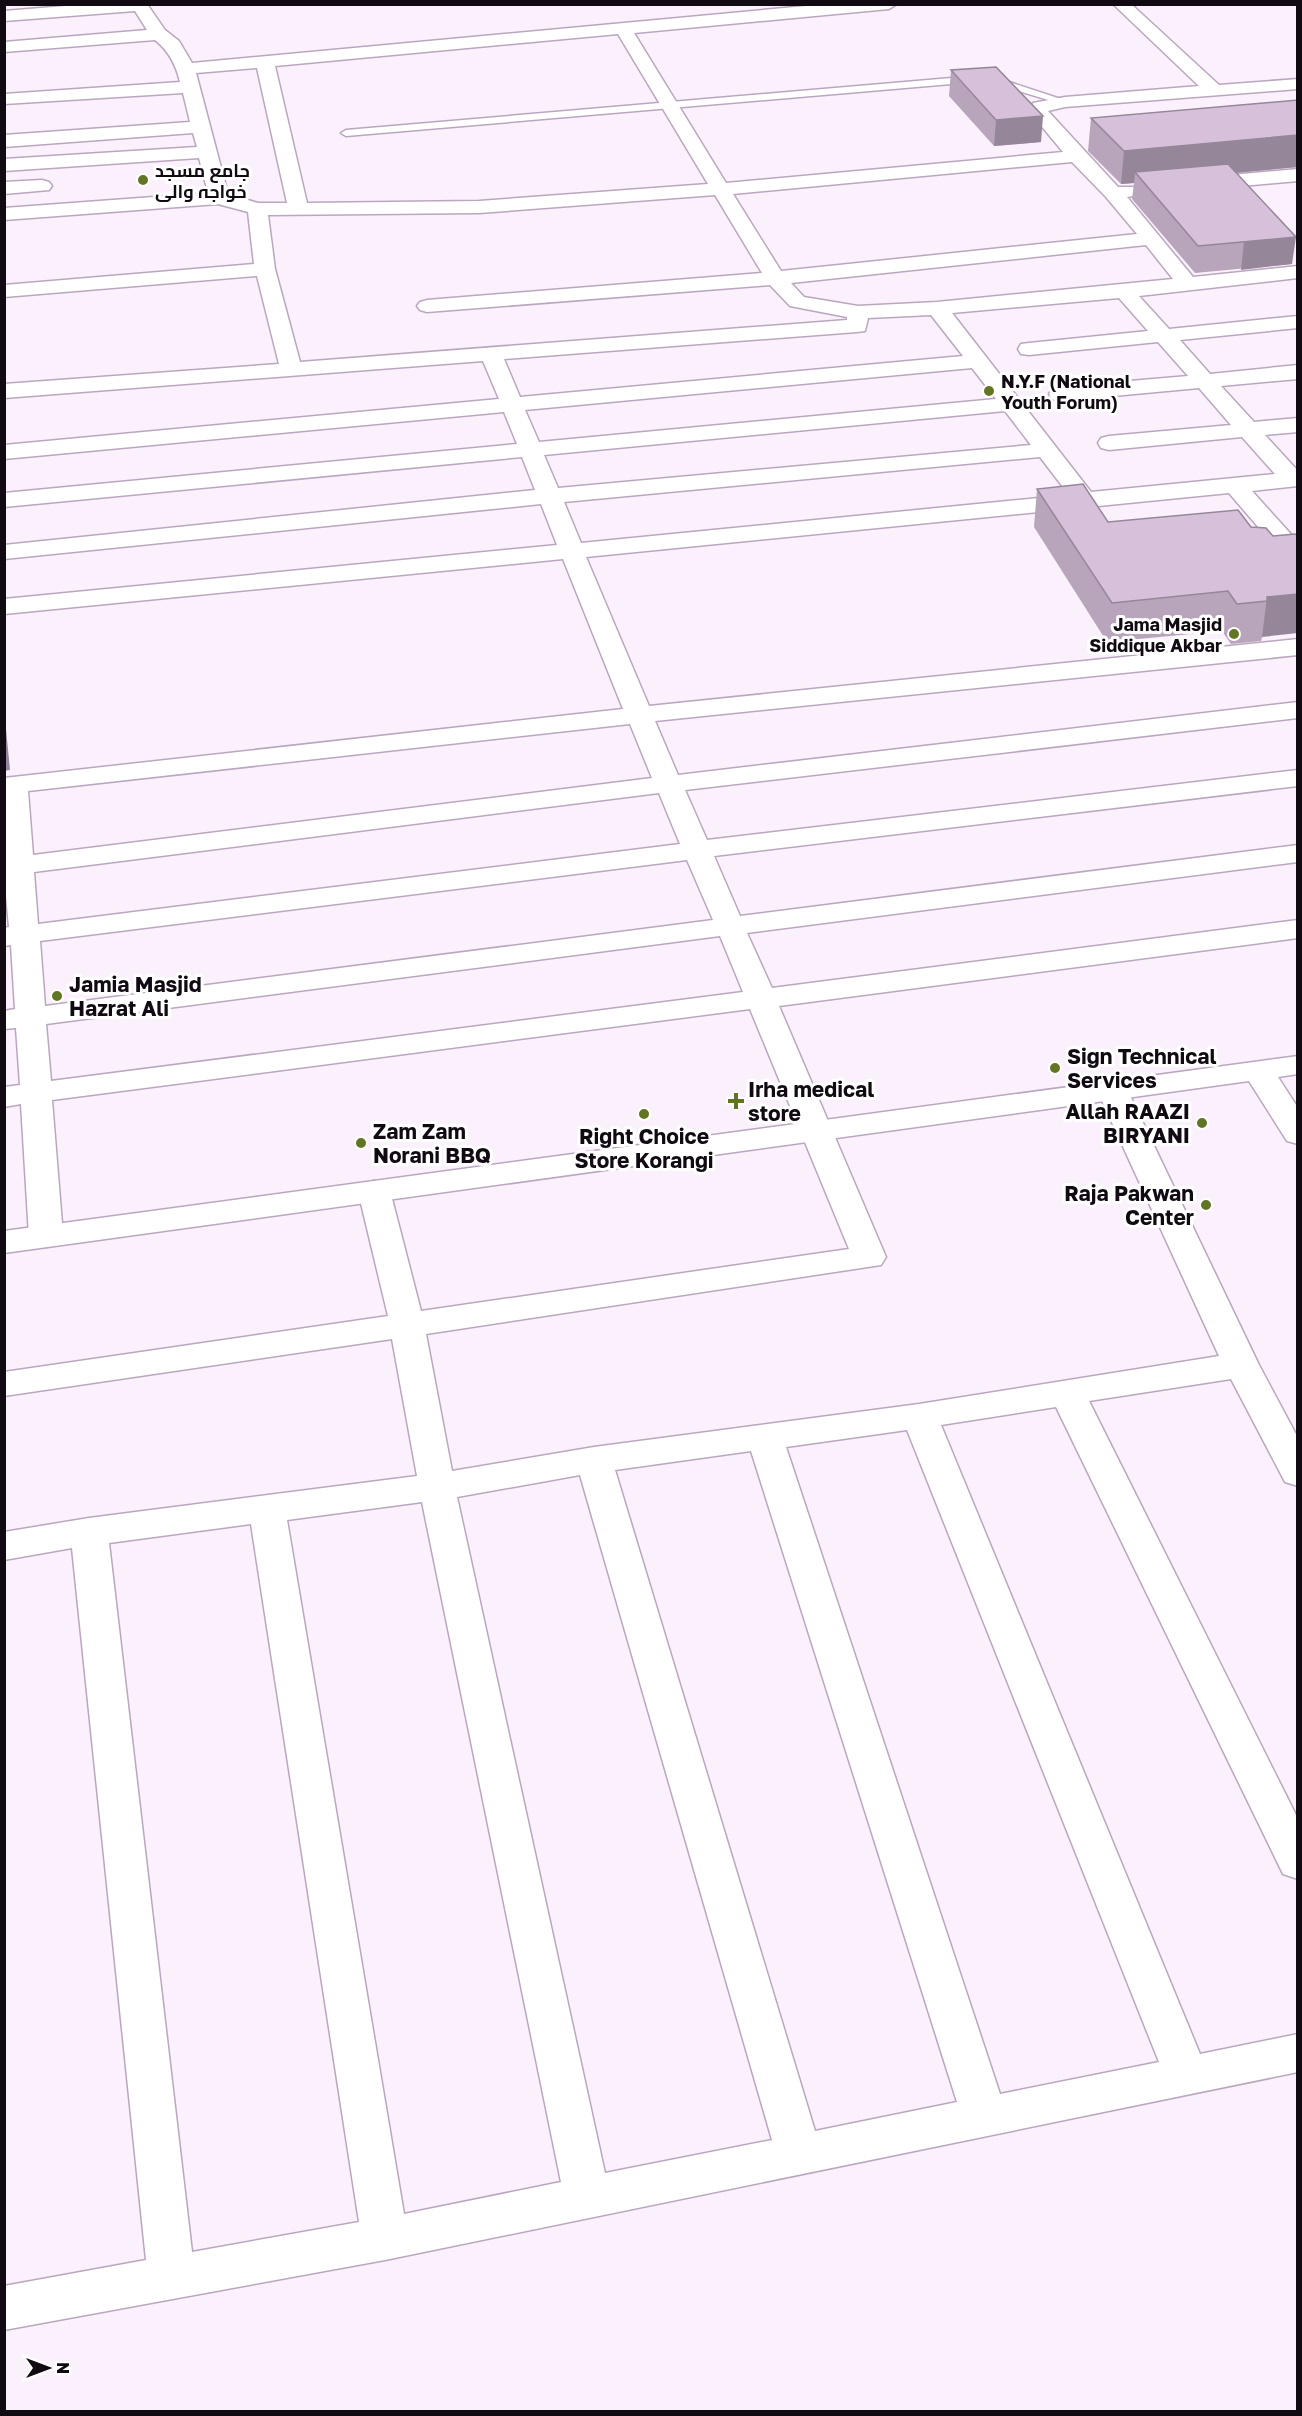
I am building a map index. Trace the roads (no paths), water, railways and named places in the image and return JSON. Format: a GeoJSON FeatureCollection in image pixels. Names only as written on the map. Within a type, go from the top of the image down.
{"type":"FeatureCollection","features":[{"type":"Feature","properties":{"kind":"street"},"geometry":{"type":"LineString","coordinates":[[697,4],[709,21]]}},
{"type":"Feature","properties":{"kind":"street"},"geometry":{"type":"LineString","coordinates":[[4,99],[265,62],[889,4]]}},
{"type":"Feature","properties":{"kind":"street"},"geometry":{"type":"LineString","coordinates":[[4,16],[139,5],[159,34],[173,45],[187,74],[219,198]]}},
{"type":"Feature","properties":{"kind":"street"},"geometry":{"type":"LineString","coordinates":[[1123,6],[1143,5]]}},
{"type":"Feature","properties":{"kind":"street"},"geometry":{"type":"LineString","coordinates":[[1123,6],[1215,91]]}},
{"type":"Feature","properties":{"kind":"street"},"geometry":{"type":"LineString","coordinates":[[623,29],[775,278],[797,303],[858,312],[937,308],[1298,272]]}},
{"type":"Feature","properties":{"kind":"street"},"geometry":{"type":"LineString","coordinates":[[4,47],[159,34]]}},
{"type":"Feature","properties":{"kind":"street"},"geometry":{"type":"LineString","coordinates":[[265,62],[298,208]]}},
{"type":"Feature","properties":{"kind":"street"},"geometry":{"type":"LineString","coordinates":[[162,67],[187,74]]}},
{"type":"Feature","properties":{"kind":"street"},"geometry":{"type":"LineString","coordinates":[[1188,284],[1113,193],[1038,111],[1039,107],[1065,102],[1298,84]]}},
{"type":"Feature","properties":{"kind":"street"},"geometry":{"type":"LineString","coordinates":[[4,141],[201,127]]}},
{"type":"Feature","properties":{"kind":"street"},"geometry":{"type":"LineString","coordinates":[[4,165],[207,152]]}},
{"type":"Feature","properties":{"kind":"street"},"geometry":{"type":"LineString","coordinates":[[4,214],[219,198],[257,209],[479,207],[721,189],[1077,156]]}},
{"type":"Feature","properties":{"kind":"street"},"geometry":{"type":"LineString","coordinates":[[1182,186],[1298,175]]}},
{"type":"Feature","properties":{"kind":"street"},"geometry":{"type":"LineString","coordinates":[[4,188],[42,186]]}},
{"type":"Feature","properties":{"kind":"street"},"geometry":{"type":"LineString","coordinates":[[1113,193],[1148,189]]}},
{"type":"Feature","properties":{"kind":"street"},"geometry":{"type":"LineString","coordinates":[[257,209],[265,268],[291,369]]}},
{"type":"Feature","properties":{"kind":"street"},"geometry":{"type":"LineString","coordinates":[[427,306],[775,278],[1150,238]]}},
{"type":"Feature","properties":{"kind":"street"},"geometry":{"type":"LineString","coordinates":[[4,291],[265,268]]}},
{"type":"Feature","properties":{"kind":"street"},"geometry":{"type":"LineString","coordinates":[[1124,291],[1295,479]]}},
{"type":"Feature","properties":{"kind":"street"},"geometry":{"type":"LineString","coordinates":[[937,308],[1086,501]]}},
{"type":"Feature","properties":{"kind":"street"},"geometry":{"type":"LineString","coordinates":[[4,391],[857,326],[858,312]]}},
{"type":"Feature","properties":{"kind":"street"},"geometry":{"type":"LineString","coordinates":[[1029,349],[1298,322]]}},
{"type":"Feature","properties":{"kind":"street"},"geometry":{"type":"LineString","coordinates":[[4,1384],[869,1257],[819,1131],[639,715],[491,353]]}},
{"type":"Feature","properties":{"kind":"street"},"geometry":{"type":"LineString","coordinates":[[4,452],[978,361]]}},
{"type":"Feature","properties":{"kind":"street"},"geometry":{"type":"LineString","coordinates":[[1060,394],[1298,372]]}},
{"type":"Feature","properties":{"kind":"street"},"geometry":{"type":"LineString","coordinates":[[4,500],[1011,404]]}},
{"type":"Feature","properties":{"kind":"street"},"geometry":{"type":"LineString","coordinates":[[1109,443],[1298,425]]}},
{"type":"Feature","properties":{"kind":"street"},"geometry":{"type":"LineString","coordinates":[[4,552],[550,496],[1046,450]]}},
{"type":"Feature","properties":{"kind":"street"},"geometry":{"type":"LineString","coordinates":[[4,607],[1295,479]]}},
{"type":"Feature","properties":{"kind":"street"},"geometry":{"type":"LineString","coordinates":[[1235,485],[1288,534],[1298,558]]}},
{"type":"Feature","properties":{"kind":"street"},"geometry":{"type":"LineString","coordinates":[[46,1236],[36,1093],[17,1018],[9,786],[639,715],[1298,646]]}},
{"type":"Feature","properties":{"kind":"street"},"geometry":{"type":"LineString","coordinates":[[12,866],[668,784],[1298,710]]}},
{"type":"Feature","properties":{"kind":"street"},"geometry":{"type":"LineString","coordinates":[[15,936],[697,850],[1298,778]]}},
{"type":"Feature","properties":{"kind":"street"},"geometry":{"type":"LineString","coordinates":[[17,1018],[1298,853]]}},
{"type":"Feature","properties":{"kind":"street"},"geometry":{"type":"LineString","coordinates":[[4,1097],[1298,929]]}},
{"type":"Feature","properties":{"kind":"street"},"geometry":{"type":"LineString","coordinates":[[4,1242],[1298,1065]]}},
{"type":"Feature","properties":{"kind":"street"},"geometry":{"type":"LineString","coordinates":[[1258,1071],[1298,1134]]}},
{"type":"Feature","properties":{"kind":"street"},"geometry":{"type":"LineString","coordinates":[[1113,1090],[1241,1365],[1285,1423],[1298,1473]]}},
{"type":"Feature","properties":{"kind":"street"},"geometry":{"type":"LineString","coordinates":[[374,1191],[407,1325],[437,1487],[586,2197]]}},
{"type":"Feature","properties":{"kind":"street"},"geometry":{"type":"LineString","coordinates":[[4,1546],[89,1532],[437,1487],[594,1460],[919,1416],[1241,1365]]}},
{"type":"Feature","properties":{"kind":"street"},"geometry":{"type":"LineString","coordinates":[[1067,1392],[1298,1862]]}},
{"type":"Feature","properties":{"kind":"street"},"geometry":{"type":"LineString","coordinates":[[919,1416],[1187,2076]]}},
{"type":"Feature","properties":{"kind":"street"},"geometry":{"type":"LineString","coordinates":[[765,1438],[985,2118]]}},
{"type":"Feature","properties":{"kind":"street"},"geometry":{"type":"LineString","coordinates":[[594,1460],[799,2154]]}},
{"type":"Feature","properties":{"kind":"street"},"geometry":{"type":"LineString","coordinates":[[267,1508],[385,2239]]}},
{"type":"Feature","properties":{"kind":"street"},"geometry":{"type":"LineString","coordinates":[[89,1532],[172,2278]]}},
{"type":"Feature","properties":{"kind":"street"},"geometry":{"type":"LineString","coordinates":[[4,2308],[385,2239],[1298,2053]]}},
{"type":"Feature","properties":{"kind":"lane"},"geometry":{"type":"LineString","coordinates":[[346,133],[670,107],[963,80],[1003,83],[1065,102]]}},
{"type":"Feature","properties":{"kind":"place","name":"جامع مسجد خواجہ والی"},"geometry":{"type":"Point","coordinates":[143,180]}},
{"type":"Feature","properties":{"kind":"place","name":"N.Y.F (National Youth Forum)"},"geometry":{"type":"Point","coordinates":[989,391]}},
{"type":"Feature","properties":{"kind":"place","name":"Jama Masjid Siddique Akbar"},"geometry":{"type":"Point","coordinates":[1234,634]}},
{"type":"Feature","properties":{"kind":"place","name":"Jamia Masjid Hazrat Ali"},"geometry":{"type":"Point","coordinates":[57,996]}},
{"type":"Feature","properties":{"kind":"place","name":"Sign Technical Services"},"geometry":{"type":"Point","coordinates":[1055,1068]}},
{"type":"Feature","properties":{"kind":"place","name":"Irha medical store"},"geometry":{"type":"Point","coordinates":[736,1101]}},
{"type":"Feature","properties":{"kind":"place","name":"Right Choice Store Korangi"},"geometry":{"type":"Point","coordinates":[644,1114]}},
{"type":"Feature","properties":{"kind":"place","name":"Allah RAAZI BIRYANI"},"geometry":{"type":"Point","coordinates":[1202,1123]}},
{"type":"Feature","properties":{"kind":"place","name":"Zam Zam Norani BBQ"},"geometry":{"type":"Point","coordinates":[361,1143]}},
{"type":"Feature","properties":{"kind":"place","name":"Raja Pakwan Center"},"geometry":{"type":"Point","coordinates":[1206,1205]}}]}
